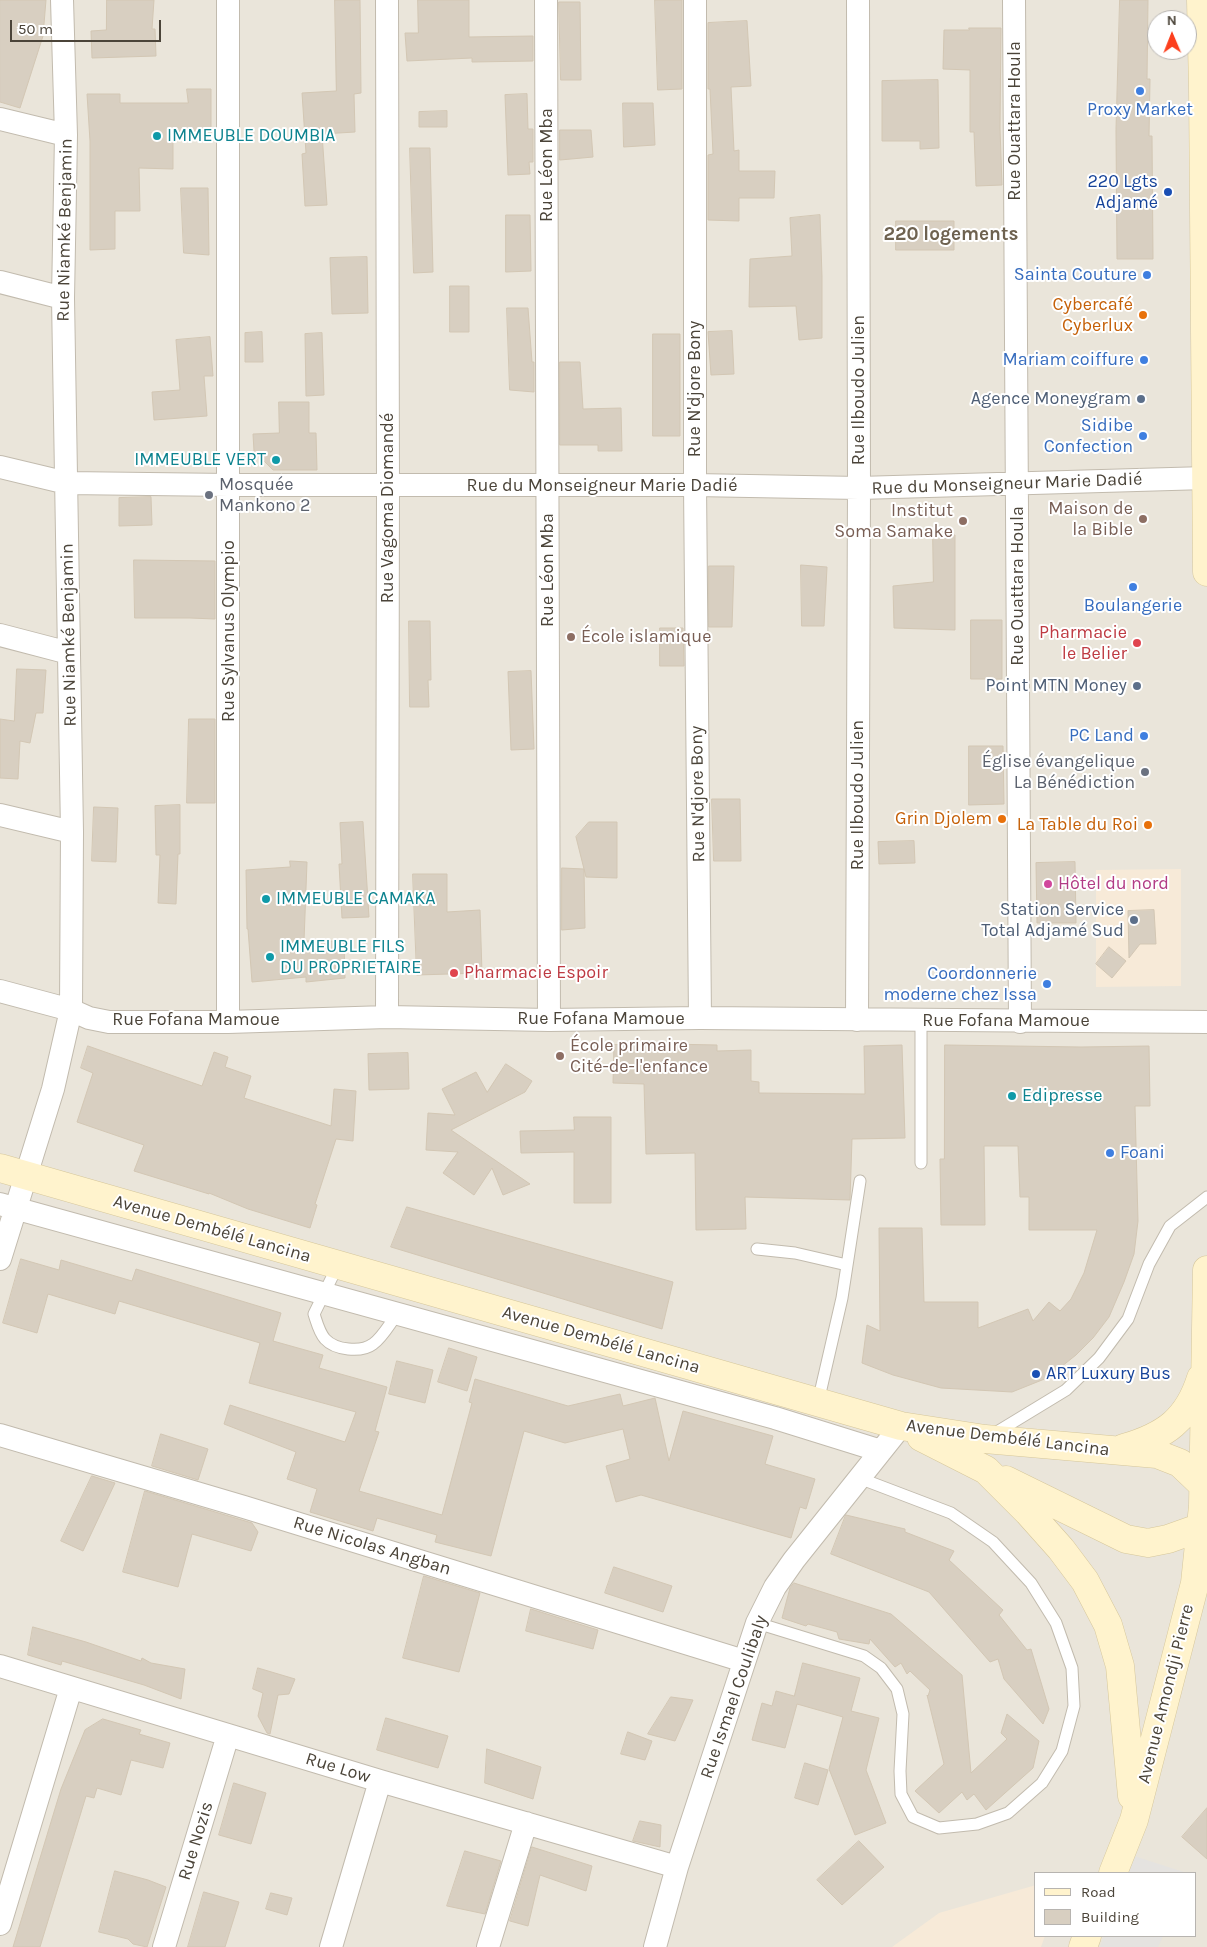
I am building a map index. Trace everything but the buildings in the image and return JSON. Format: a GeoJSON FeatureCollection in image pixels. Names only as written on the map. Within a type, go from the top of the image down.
{"type":"FeatureCollection","features":[{"type":"Feature","properties":{"kind":"street","name":"Rue Niamké Benjamin"},"geometry":{"type":"LineString","coordinates":[[0,1259],[8,1207],[26,1176],[54,1089],[71,1010],[72,832],[63,298],[66,135],[62,0]]}},
{"type":"Feature","properties":{"kind":"street","name":"Rue Sylvanus Olympio"},"geometry":{"type":"LineString","coordinates":[[228,0],[228,1022]]}},
{"type":"Feature","properties":{"kind":"street","name":"Rue Vagoma Diomandé"},"geometry":{"type":"LineString","coordinates":[[387,0],[387,1017]]}},
{"type":"Feature","properties":{"kind":"street","name":"Rue Léon Mba"},"geometry":{"type":"LineString","coordinates":[[546,0],[549,1020]]}},
{"type":"Feature","properties":{"kind":"street","name":"Rue N'djore Bony"},"geometry":{"type":"LineString","coordinates":[[695,0],[695,485],[700,1018]]}},
{"type":"Feature","properties":{"kind":"street","name":"Rue Ilboudo Julien"},"geometry":{"type":"LineString","coordinates":[[857,1020],[858,0]]}},
{"type":"Feature","properties":{"kind":"street","name":"Rue Ouattara Houla"},"geometry":{"type":"LineString","coordinates":[[1014,0],[1020,1022]]}},
{"type":"Feature","properties":{"kind":"street"},"geometry":{"type":"LineString","coordinates":[[1201,0],[1205,85],[1207,572]]}},
{"type":"Feature","properties":{"kind":"street"},"geometry":{"type":"LineString","coordinates":[[0,119],[66,135]]}},
{"type":"Feature","properties":{"kind":"street"},"geometry":{"type":"LineString","coordinates":[[0,282],[63,298]]}},
{"type":"Feature","properties":{"kind":"street","name":"Rue du Monseigneur Marie Dadié"},"geometry":{"type":"LineString","coordinates":[[0,466],[67,483],[229,486],[695,485],[859,488],[1206,478]]}},
{"type":"Feature","properties":{"kind":"street"},"geometry":{"type":"LineString","coordinates":[[0,635],[69,653]]}},
{"type":"Feature","properties":{"kind":"street"},"geometry":{"type":"LineString","coordinates":[[0,815],[72,832]]}},
{"type":"Feature","properties":{"kind":"street","name":"Rue Fofana Mamoue"},"geometry":{"type":"LineString","coordinates":[[0,991],[71,1010],[89,1018],[110,1022],[228,1022],[387,1017],[549,1020],[700,1018],[1207,1022]]}},
{"type":"Feature","properties":{"kind":"street","name":"Avenue Dembélé Lancina"},"geometry":{"type":"LineString","coordinates":[[0,1168],[901,1426],[984,1439],[1157,1454],[1180,1463],[1203,1507],[1168,1539],[1148,1543],[1126,1539],[901,1426]]}},
{"type":"Feature","properties":{"kind":"street"},"geometry":{"type":"LineString","coordinates":[[8,1207],[398,1313],[775,1418],[881,1450]]}},
{"type":"Feature","properties":{"kind":"street","name":"Avenue Amondji Pierre"},"geometry":{"type":"LineString","coordinates":[[1113,1872],[1134,1820],[1195,1584],[1203,1507],[1207,1270]]}},
{"type":"Feature","properties":{"kind":"street"},"geometry":{"type":"LineString","coordinates":[[1111,1451],[1147,1441],[1173,1424],[1185,1412],[1196,1395],[1206,1365]]}},
{"type":"Feature","properties":{"kind":"street","name":"Rue Ismael Coulibaly"},"geometry":{"type":"LineString","coordinates":[[655,1947],[677,1867],[757,1623],[775,1587],[901,1426]]}},
{"type":"Feature","properties":{"kind":"street","name":"Rue Nicolas Angban"},"geometry":{"type":"LineString","coordinates":[[0,1435],[244,1507],[744,1661]]}},
{"type":"Feature","properties":{"kind":"street"},"geometry":{"type":"LineString","coordinates":[[986,1470],[1028,1512],[1061,1549],[1085,1581],[1108,1625],[1120,1666],[1127,1720],[1134,1820]]}},
{"type":"Feature","properties":{"kind":"street","name":"Rue Low"},"geometry":{"type":"LineString","coordinates":[[0,1666],[380,1781],[677,1867]]}},
{"type":"Feature","properties":{"kind":"street"},"geometry":{"type":"LineString","coordinates":[[0,1924],[71,1688]]}},
{"type":"Feature","properties":{"kind":"street","name":"Rue Nozis"},"geometry":{"type":"LineString","coordinates":[[164,1947],[228,1735]]}},
{"type":"Feature","properties":{"kind":"street"},"geometry":{"type":"LineString","coordinates":[[331,1947],[380,1781]]}},
{"type":"Feature","properties":{"kind":"street"},"geometry":{"type":"LineString","coordinates":[[488,1947],[526,1823]]}},
{"type":"Feature","properties":{"kind":"lane"},"geometry":{"type":"LineString","coordinates":[[921,1021],[921,1163]]}},
{"type":"Feature","properties":{"kind":"lane"},"geometry":{"type":"LineString","coordinates":[[818,1402],[842,1298],[860,1181]]}},
{"type":"Feature","properties":{"kind":"lane"},"geometry":{"type":"LineString","coordinates":[[984,1439],[1066,1390],[1099,1358],[1128,1318],[1149,1264],[1170,1226],[1207,1197]]}},
{"type":"Feature","properties":{"kind":"lane"},"geometry":{"type":"LineString","coordinates":[[757,1249],[795,1253],[847,1265]]}},
{"type":"Feature","properties":{"kind":"lane"},"geometry":{"type":"LineString","coordinates":[[338,1265],[314,1314],[319,1329],[326,1340],[346,1349],[362,1349],[374,1344],[398,1313]]}},
{"type":"Feature","properties":{"kind":"lane"},"geometry":{"type":"LineString","coordinates":[[757,1623],[864,1656],[881,1668],[897,1689],[903,1714],[900,1771],[901,1794],[912,1817],[939,1828],[977,1824],[1008,1813],[1042,1783],[1062,1750],[1074,1706],[1072,1668],[1056,1623],[1031,1583],[993,1542],[951,1513],[859,1478]]}},
{"type":"Feature","properties":{"kind":"shaded area"},"geometry":{"type":"Polygon","coordinates":[[[0,0],[1207,0],[1207,1947],[0,1947],[0,0]]]}},
{"type":"Feature","properties":{"kind":"shaded area"},"geometry":{"type":"Polygon","coordinates":[[[1181,869],[1181,986],[1096,987],[1096,870],[1181,869]]]}},
{"type":"Feature","properties":{"kind":"shaded area"},"geometry":{"type":"Polygon","coordinates":[[[1134,1856],[1184,1872],[1127,1872],[1134,1856]]]}},
{"type":"Feature","properties":{"kind":"shaded area"},"geometry":{"type":"Polygon","coordinates":[[[1034,1886],[1034,1937],[1045,1937],[1041,1947],[892,1947],[939,1913],[1034,1886]]]}},
{"type":"Feature","properties":{"kind":"shaded area"},"geometry":{"type":"Polygon","coordinates":[[[1104,1937],[1163,1937],[1158,1947],[1100,1947],[1104,1937]]]}},
{"type":"Feature","properties":{"kind":"place","name":"Proxy Market"},"geometry":{"type":"Point","coordinates":[1140,91]}},
{"type":"Feature","properties":{"kind":"place","name":"IMMEUBLE DOUMBIA"},"geometry":{"type":"Point","coordinates":[157,136]}},
{"type":"Feature","properties":{"kind":"place","name":"220 Lgts Adjamé"},"geometry":{"type":"Point","coordinates":[1168,192]}},
{"type":"Feature","properties":{"kind":"place","name":"Sainta Couture"},"geometry":{"type":"Point","coordinates":[1147,275]}},
{"type":"Feature","properties":{"kind":"place","name":"Cybercafé Cyberlux"},"geometry":{"type":"Point","coordinates":[1143,315]}},
{"type":"Feature","properties":{"kind":"place","name":"Mariam coiffure"},"geometry":{"type":"Point","coordinates":[1144,360]}},
{"type":"Feature","properties":{"kind":"place","name":"Agence Moneygram"},"geometry":{"type":"Point","coordinates":[1141,399]}},
{"type":"Feature","properties":{"kind":"place","name":"Sidibe Confection"},"geometry":{"type":"Point","coordinates":[1143,436]}},
{"type":"Feature","properties":{"kind":"place","name":"IMMEUBLE VERT"},"geometry":{"type":"Point","coordinates":[276,460]}},
{"type":"Feature","properties":{"kind":"place","name":"Mosquée Mankono 2"},"geometry":{"type":"Point","coordinates":[209,495]}},
{"type":"Feature","properties":{"kind":"place","name":"Maison de la Bible"},"geometry":{"type":"Point","coordinates":[1143,519]}},
{"type":"Feature","properties":{"kind":"place","name":"Institut Soma Samake"},"geometry":{"type":"Point","coordinates":[963,521]}},
{"type":"Feature","properties":{"kind":"place","name":"Boulangerie"},"geometry":{"type":"Point","coordinates":[1133,587]}},
{"type":"Feature","properties":{"kind":"place","name":"École islamique"},"geometry":{"type":"Point","coordinates":[571,637]}},
{"type":"Feature","properties":{"kind":"place","name":"Pharmacie le Belier"},"geometry":{"type":"Point","coordinates":[1137,643]}},
{"type":"Feature","properties":{"kind":"place","name":"Point MTN Money"},"geometry":{"type":"Point","coordinates":[1137,686]}},
{"type":"Feature","properties":{"kind":"place","name":"PC Land"},"geometry":{"type":"Point","coordinates":[1144,736]}},
{"type":"Feature","properties":{"kind":"place","name":"Église évangelique La Bénédiction"},"geometry":{"type":"Point","coordinates":[1145,772]}},
{"type":"Feature","properties":{"kind":"place","name":"Grin Djolem"},"geometry":{"type":"Point","coordinates":[1002,819]}},
{"type":"Feature","properties":{"kind":"place","name":"La Table du Roi"},"geometry":{"type":"Point","coordinates":[1148,825]}},
{"type":"Feature","properties":{"kind":"place","name":"Hôtel du nord"},"geometry":{"type":"Point","coordinates":[1048,884]}},
{"type":"Feature","properties":{"kind":"place","name":"IMMEUBLE CAMAKA"},"geometry":{"type":"Point","coordinates":[266,899]}},
{"type":"Feature","properties":{"kind":"place","name":"Station Service Total Adjamé Sud"},"geometry":{"type":"Point","coordinates":[1134,920]}},
{"type":"Feature","properties":{"kind":"place","name":"IMMEUBLE FILS DU PROPRIETAIRE"},"geometry":{"type":"Point","coordinates":[270,957]}},
{"type":"Feature","properties":{"kind":"place","name":"Pharmacie Espoir"},"geometry":{"type":"Point","coordinates":[454,973]}},
{"type":"Feature","properties":{"kind":"place","name":"Coordonnerie moderne chez Issa"},"geometry":{"type":"Point","coordinates":[1047,984]}},
{"type":"Feature","properties":{"kind":"place","name":"École primaire Cité-de-l'enfance"},"geometry":{"type":"Point","coordinates":[560,1056]}},
{"type":"Feature","properties":{"kind":"place","name":"Edipresse"},"geometry":{"type":"Point","coordinates":[1012,1096]}},
{"type":"Feature","properties":{"kind":"place","name":"Foani"},"geometry":{"type":"Point","coordinates":[1110,1153]}},
{"type":"Feature","properties":{"kind":"place","name":"ART Luxury Bus"},"geometry":{"type":"Point","coordinates":[1036,1374]}},
{"type":"Feature","properties":{"kind":"district","name":"220 logements"},"geometry":{"type":"Point","coordinates":[951,235]}}]}
